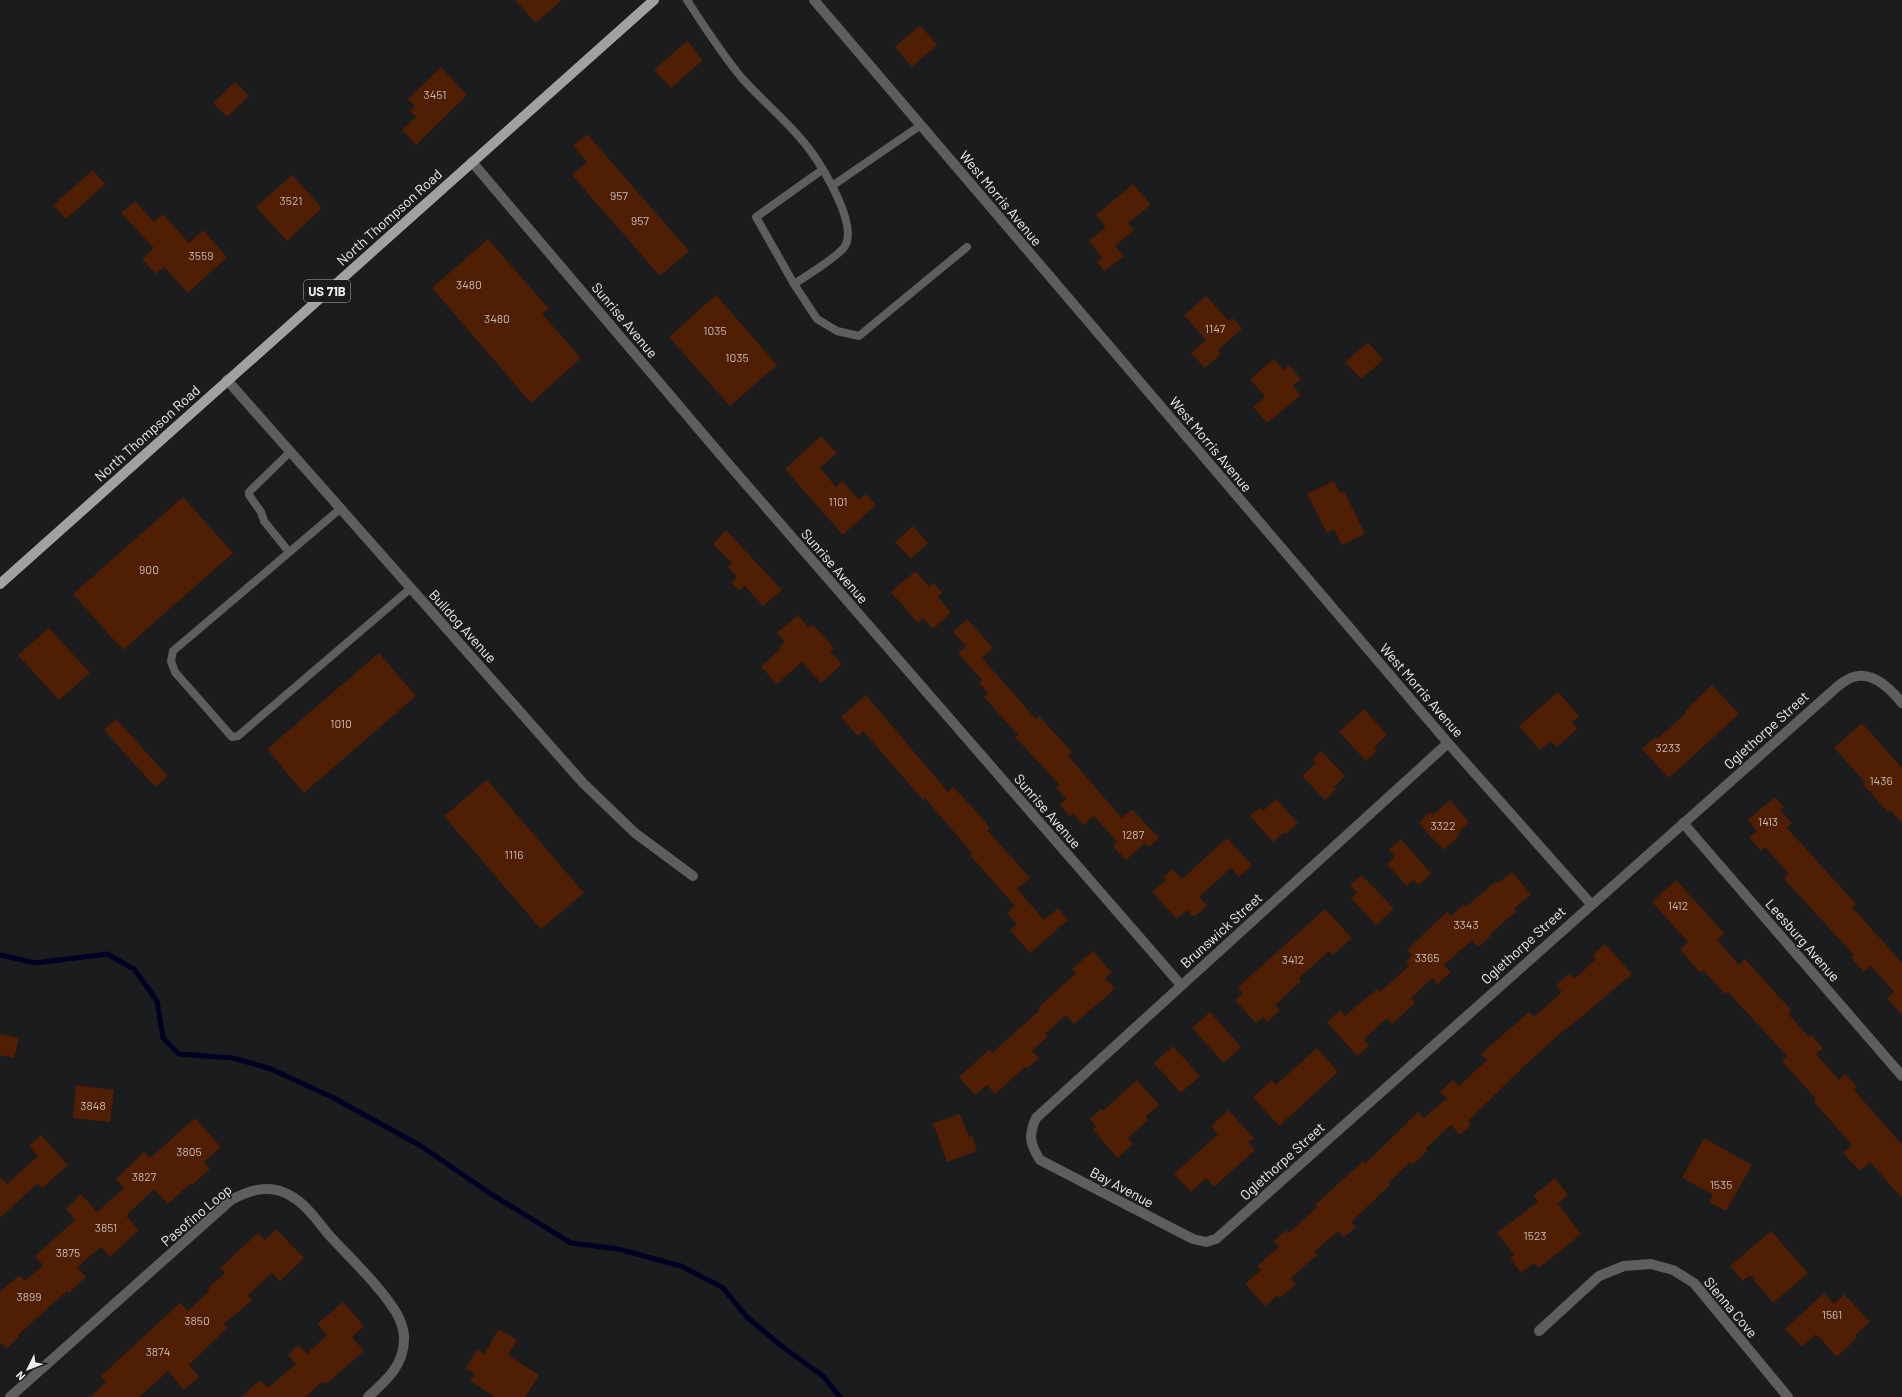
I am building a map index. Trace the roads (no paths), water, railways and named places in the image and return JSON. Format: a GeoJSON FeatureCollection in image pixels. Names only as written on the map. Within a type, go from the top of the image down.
{"type":"FeatureCollection","features":[{"type":"Feature","properties":{"kind":"main road","name":"North Thompson Road"},"geometry":{"type":"LineString","coordinates":[[0,584],[654,0]]}},
{"type":"Feature","properties":{"kind":"street","name":"West Morris Avenue"},"geometry":{"type":"LineString","coordinates":[[814,0],[1448,743],[1591,904]]}},
{"type":"Feature","properties":{"kind":"street","name":"Sunrise Avenue"},"geometry":{"type":"LineString","coordinates":[[472,162],[725,460],[1182,985]]}},
{"type":"Feature","properties":{"kind":"street","name":"Bulldog Avenue"},"geometry":{"type":"LineString","coordinates":[[227,380],[583,783],[608,809],[664,856],[693,876]]}},
{"type":"Feature","properties":{"kind":"street","name":"Oglethorpe Street"},"geometry":{"type":"LineString","coordinates":[[1206,1242],[1216,1239],[1838,686],[1850,678],[1864,676],[1881,683],[1902,703]]}},
{"type":"Feature","properties":{"kind":"street","name":"Brunswick Street"},"geometry":{"type":"LineString","coordinates":[[1032,1147],[1031,1130],[1036,1118],[1448,743]]}},
{"type":"Feature","properties":{"kind":"street","name":"Leesburg Avenue"},"geometry":{"type":"LineString","coordinates":[[1683,823],[1902,1076]]}},
{"type":"Feature","properties":{"kind":"street","name":"Bay Avenue"},"geometry":{"type":"LineString","coordinates":[[1032,1147],[1040,1160],[1181,1234],[1206,1242]]}},
{"type":"Feature","properties":{"kind":"street","name":"Pasofino Loop"},"geometry":{"type":"LineString","coordinates":[[10,1397],[231,1200],[245,1192],[272,1188],[291,1196],[306,1209],[386,1298],[398,1314],[404,1336],[402,1355],[396,1370],[368,1397]]}},
{"type":"Feature","properties":{"kind":"street","name":"Sienna Cove"},"geometry":{"type":"LineString","coordinates":[[1539,1331],[1599,1276],[1624,1266],[1651,1264],[1672,1270],[1694,1283],[1788,1397]]}},
{"type":"Feature","properties":{"kind":"lane"},"geometry":{"type":"LineString","coordinates":[[687,0],[718,48],[741,77],[810,149],[832,186],[846,218],[848,236],[845,246],[826,263],[794,284]]}},
{"type":"Feature","properties":{"kind":"lane"},"geometry":{"type":"LineString","coordinates":[[832,186],[921,125]]}},
{"type":"Feature","properties":{"kind":"lane"},"geometry":{"type":"LineString","coordinates":[[822,170],[756,217],[794,284],[817,319],[837,331],[859,336],[967,247]]}},
{"type":"Feature","properties":{"kind":"lane"},"geometry":{"type":"LineString","coordinates":[[289,552],[264,521],[261,512],[249,495],[249,492],[290,452]]}},
{"type":"Feature","properties":{"kind":"lane"},"geometry":{"type":"LineString","coordinates":[[340,508],[172,651],[171,661],[175,672],[232,737],[238,736],[411,588]]}},
{"type":"Feature","properties":{"kind":"waterway"},"geometry":{"type":"LineString","coordinates":[[0,955],[35,963],[107,954],[134,969],[157,1001],[163,1038],[179,1054],[233,1058],[271,1069],[332,1097],[421,1146],[491,1194],[571,1243],[618,1249],[681,1266],[722,1287],[747,1317],[780,1345],[823,1376],[840,1397]]}}]}
